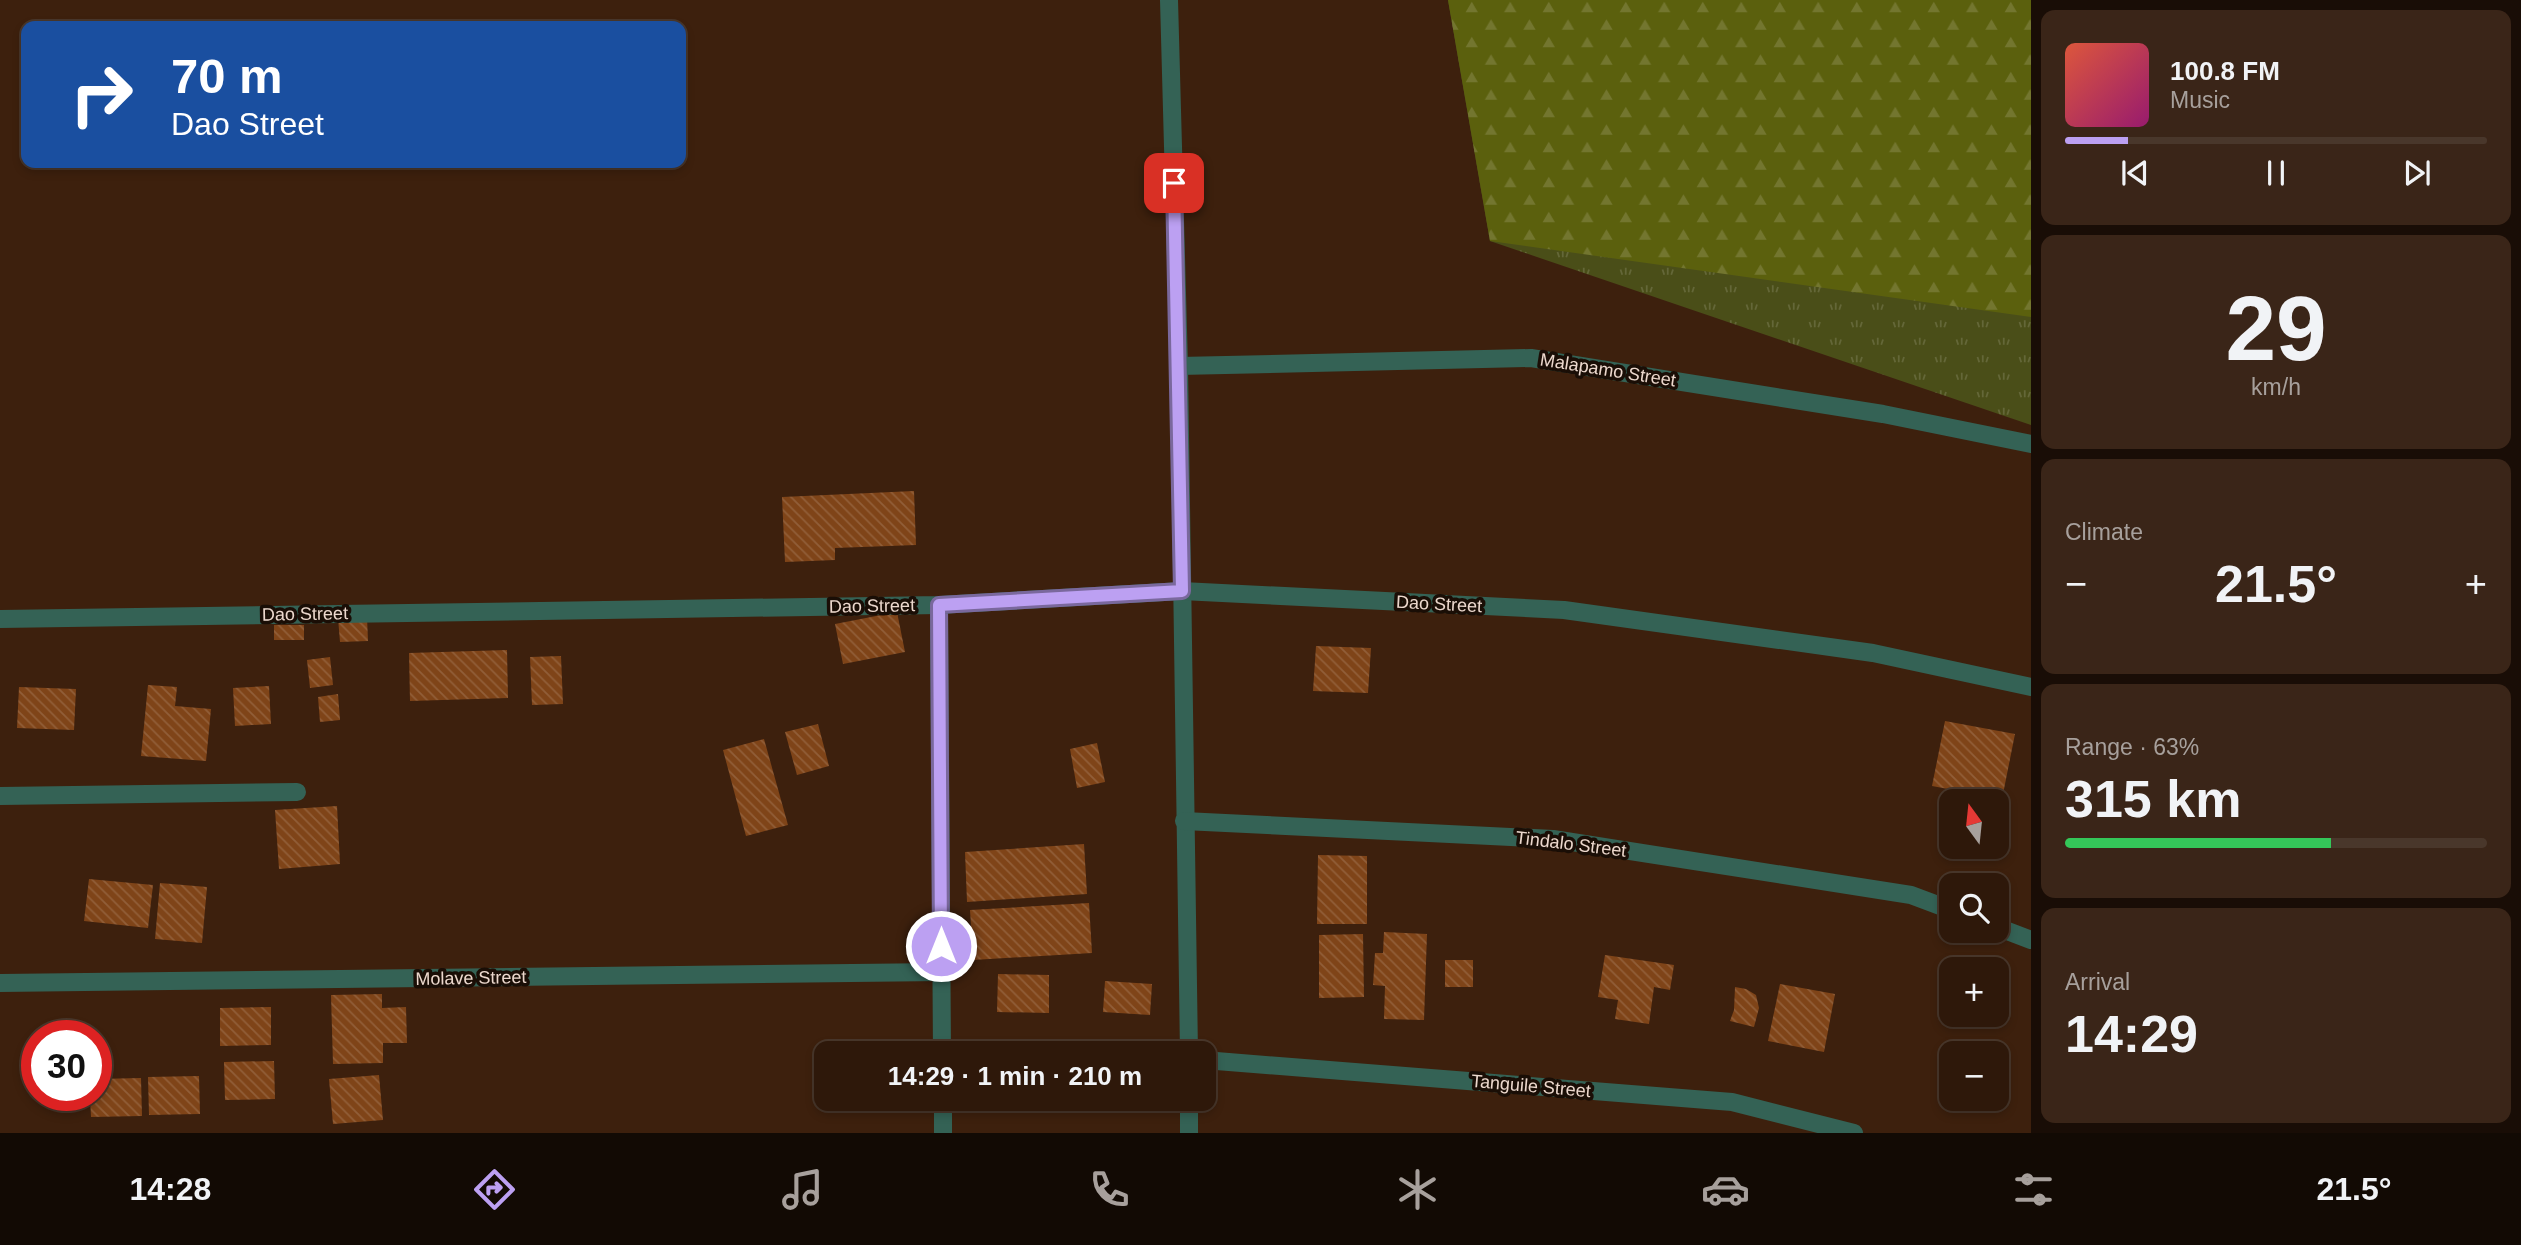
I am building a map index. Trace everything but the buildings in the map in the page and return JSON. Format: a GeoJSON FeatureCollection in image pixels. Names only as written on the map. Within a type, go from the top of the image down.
{"type":"FeatureCollection","features":[{"type":"Feature","properties":{"kind":"street"},"geometry":{"type":"LineString","coordinates":[[1169,0],[1179,366],[1189,1041]]}},
{"type":"Feature","properties":{"kind":"street","name":"Malapamo Street"},"geometry":{"type":"LineString","coordinates":[[1179,366],[1531,358],[1883,414],[2031,444]]}},
{"type":"Feature","properties":{"kind":"street","name":"Dao Street"},"geometry":{"type":"LineString","coordinates":[[0,619],[939,605],[1182,591],[1564,610],[1873,653],[2031,687]]}},
{"type":"Feature","properties":{"kind":"street"},"geometry":{"type":"LineString","coordinates":[[939,605],[942,1041]]}},
{"type":"Feature","properties":{"kind":"street"},"geometry":{"type":"LineString","coordinates":[[0,796],[297,792]]}},
{"type":"Feature","properties":{"kind":"street","name":"Tindalo Street"},"geometry":{"type":"LineString","coordinates":[[1184,821],[1553,838],[1911,895],[1939,906]]}},
{"type":"Feature","properties":{"kind":"street"},"geometry":{"type":"LineString","coordinates":[[2009,932],[2031,940]]}},
{"type":"Feature","properties":{"kind":"street","name":"Molave Street"},"geometry":{"type":"LineString","coordinates":[[0,983],[942,972]]}},
{"type":"Feature","properties":{"kind":"street","name":"Tanguile Street"},"geometry":{"type":"LineString","coordinates":[[1216,1061],[1731,1102],[1854,1133]]}},
{"type":"Feature","properties":{"kind":"street"},"geometry":{"type":"LineString","coordinates":[[943,1111],[943,1133]]}},
{"type":"Feature","properties":{"kind":"street"},"geometry":{"type":"LineString","coordinates":[[1189,1111],[1189,1133]]}},
{"type":"Feature","properties":{"kind":"green space"},"geometry":{"type":"Polygon","coordinates":[[[1448,0],[2031,0],[2031,425],[1490,241],[1448,0]]]}},
{"type":"Feature","properties":{"kind":"green space"},"geometry":{"type":"Polygon","coordinates":[[[1448,0],[2031,0],[2031,317],[1490,241],[1448,0]]]}},
{"type":"Feature","properties":{"kind":"route"},"geometry":{"type":"LineString","coordinates":[[941,946],[939,605],[1182,591],[1174,183]]}}]}
